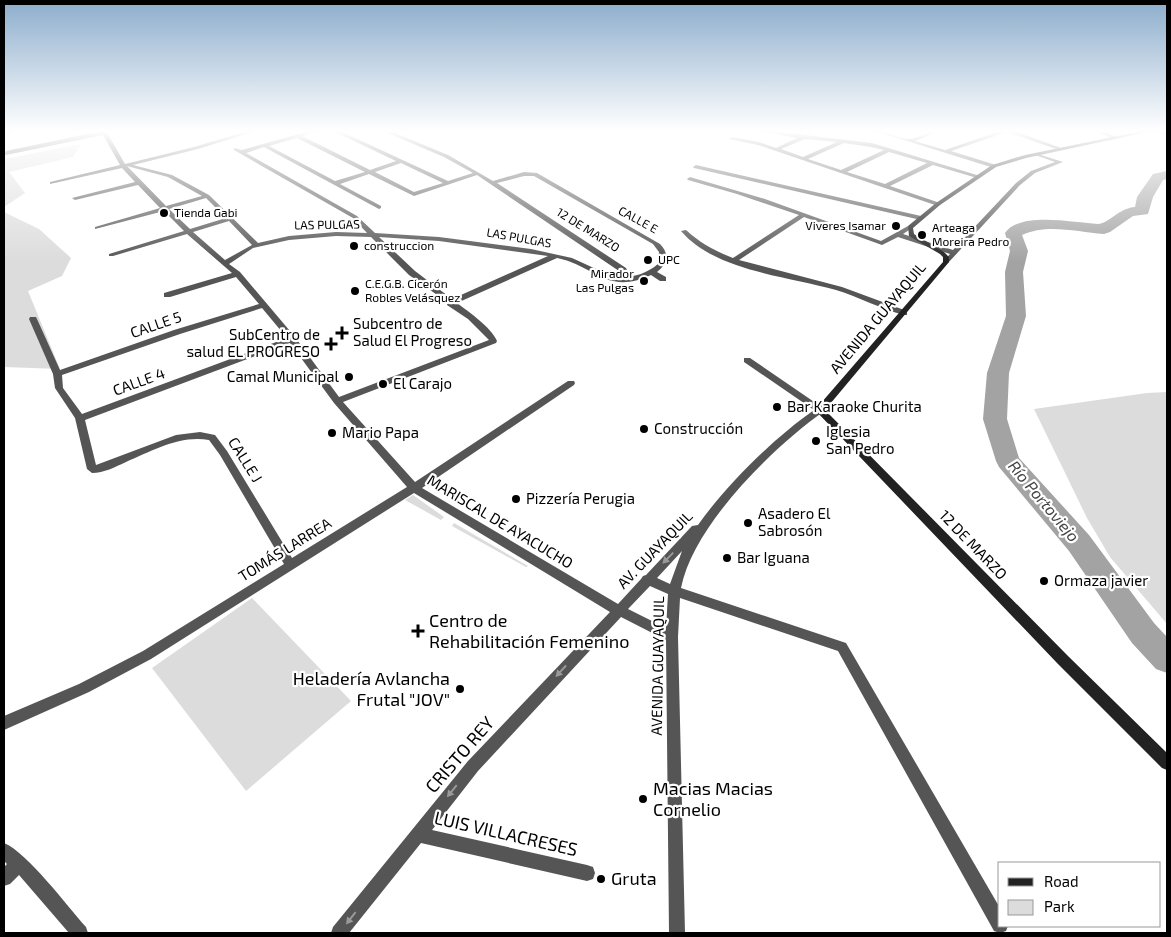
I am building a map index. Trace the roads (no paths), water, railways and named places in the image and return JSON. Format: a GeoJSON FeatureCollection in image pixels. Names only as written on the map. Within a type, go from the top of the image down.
{"type":"FeatureCollection","features":[{"type":"Feature","properties":{"kind":"street"},"geometry":{"type":"LineString","coordinates":[[52,183],[87,175]]}},
{"type":"Feature","properties":{"kind":"street","name":"MARISCAL DE AYACUCHO"},"geometry":{"type":"LineString","coordinates":[[132,175],[188,232],[237,274],[292,339],[337,400],[414,488],[618,610],[672,637]]}},
{"type":"Feature","properties":{"kind":"street"},"geometry":{"type":"LineString","coordinates":[[165,175],[208,196],[256,245]]}},
{"type":"Feature","properties":{"kind":"street"},"geometry":{"type":"LineString","coordinates":[[282,175],[355,216],[412,273],[470,317],[492,338],[492,341],[337,400]]}},
{"type":"Feature","properties":{"kind":"street"},"geometry":{"type":"LineString","coordinates":[[320,175],[379,207]]}},
{"type":"Feature","properties":{"kind":"street"},"geometry":{"type":"LineString","coordinates":[[336,183],[361,175]]}},
{"type":"Feature","properties":{"kind":"street"},"geometry":{"type":"LineString","coordinates":[[375,175],[414,194],[473,175]]}},
{"type":"Feature","properties":{"kind":"street"},"geometry":{"type":"LineString","coordinates":[[429,175],[448,183]]}},
{"type":"Feature","properties":{"kind":"street","name":"12 DE MARZO"},"geometry":{"type":"LineString","coordinates":[[481,175],[623,270],[621,274],[616,276],[602,276]]}},
{"type":"Feature","properties":{"kind":"street","name":"CALLE E"},"geometry":{"type":"LineString","coordinates":[[494,182],[521,175]]}},
{"type":"Feature","properties":{"kind":"street","name":"CALLE E"},"geometry":{"type":"LineString","coordinates":[[534,175],[659,246],[664,258],[660,265],[652,272]]}},
{"type":"Feature","properties":{"kind":"street"},"geometry":{"type":"LineString","coordinates":[[730,175],[921,218]]}},
{"type":"Feature","properties":{"kind":"street"},"geometry":{"type":"LineString","coordinates":[[848,175],[938,204]]}},
{"type":"Feature","properties":{"kind":"street"},"geometry":{"type":"LineString","coordinates":[[884,187],[909,175]]}},
{"type":"Feature","properties":{"kind":"street"},"geometry":{"type":"LineString","coordinates":[[973,175],[977,176]]}},
{"type":"Feature","properties":{"kind":"street"},"geometry":{"type":"LineString","coordinates":[[946,262],[1029,175]]}},
{"type":"Feature","properties":{"kind":"street"},"geometry":{"type":"LineString","coordinates":[[690,179],[717,185],[804,214],[882,243],[910,227],[977,176]]}},
{"type":"Feature","properties":{"kind":"street"},"geometry":{"type":"LineString","coordinates":[[75,198],[139,183]]}},
{"type":"Feature","properties":{"kind":"street"},"geometry":{"type":"LineString","coordinates":[[97,228],[208,196]]}},
{"type":"Feature","properties":{"kind":"street"},"geometry":{"type":"LineString","coordinates":[[734,261],[804,214]]}},
{"type":"Feature","properties":{"kind":"street"},"geometry":{"type":"LineString","coordinates":[[111,255],[230,219]]}},
{"type":"Feature","properties":{"kind":"street"},"geometry":{"type":"LineString","coordinates":[[910,227],[911,235],[942,253],[946,257],[946,262]]}},
{"type":"Feature","properties":{"kind":"street"},"geometry":{"type":"LineString","coordinates":[[684,231],[699,246],[734,261],[841,290],[904,314]]}},
{"type":"Feature","properties":{"kind":"street"},"geometry":{"type":"LineString","coordinates":[[896,234],[954,253]]}},
{"type":"Feature","properties":{"kind":"street","name":"LAS PULGAS"},"geometry":{"type":"LineString","coordinates":[[225,263],[238,252],[281,238],[311,235],[376,236],[460,241],[555,256],[576,261],[602,276],[614,279],[629,279],[652,272]]}},
{"type":"Feature","properties":{"kind":"street"},"geometry":{"type":"LineString","coordinates":[[450,303],[555,256]]}},
{"type":"Feature","properties":{"kind":"street","name":"AVENIDA GUAYAQUIL"},"geometry":{"type":"LineString","coordinates":[[676,933],[672,637],[674,591],[678,576],[688,552],[714,511],[761,460],[801,423],[820,410],[904,314],[946,262]]}},
{"type":"Feature","properties":{"kind":"street"},"geometry":{"type":"LineString","coordinates":[[652,272],[663,279]]}},
{"type":"Feature","properties":{"kind":"street"},"geometry":{"type":"LineString","coordinates":[[167,295],[237,274]]}},
{"type":"Feature","properties":{"kind":"street","name":"CALLE 5"},"geometry":{"type":"LineString","coordinates":[[58,374],[177,332],[264,305]]}},
{"type":"Feature","properties":{"kind":"street"},"geometry":{"type":"LineString","coordinates":[[33,320],[58,374],[59,388],[80,418]]}},
{"type":"Feature","properties":{"kind":"street","name":"CALLE 4"},"geometry":{"type":"LineString","coordinates":[[80,418],[292,339]]}},
{"type":"Feature","properties":{"kind":"street","name":"12 DE MARZO"},"geometry":{"type":"LineString","coordinates":[[747,360],[820,410],[1063,660],[1167,763]]}},
{"type":"Feature","properties":{"kind":"street","name":"TOMÁS LARREA"},"geometry":{"type":"LineString","coordinates":[[4,723],[84,688],[147,654],[414,488],[572,384]]}},
{"type":"Feature","properties":{"kind":"street","name":"CALLE J"},"geometry":{"type":"LineString","coordinates":[[80,418],[92,469],[111,464],[173,439],[199,435],[212,437],[224,453],[291,566]]}},
{"type":"Feature","properties":{"kind":"street","name":"AV. GUAYAQUIL"},"geometry":{"type":"LineString","coordinates":[[618,610],[714,511]]}},
{"type":"Feature","properties":{"kind":"street"},"geometry":{"type":"LineString","coordinates":[[647,579],[674,591],[842,647],[998,921]]}},
{"type":"Feature","properties":{"kind":"street","name":"CRISTO REY"},"geometry":{"type":"LineString","coordinates":[[339,933],[473,766],[618,610]]}},
{"type":"Feature","properties":{"kind":"street","name":"LUIS VILLACRESES"},"geometry":{"type":"LineString","coordinates":[[417,834],[586,874]]}},
{"type":"Feature","properties":{"kind":"street"},"geometry":{"type":"LineString","coordinates":[[4,851],[19,863],[80,933]]}},
{"type":"Feature","properties":{"kind":"street"},"geometry":{"type":"LineString","coordinates":[[4,878],[19,863]]}},
{"type":"Feature","properties":{"kind":"waterway","name":"Río Portoviejo"},"geometry":{"type":"LineString","coordinates":[[1167,175],[1158,177],[1145,197],[1142,211],[1129,212],[1104,229],[1046,224],[1034,225],[1013,233],[1019,251],[1014,272],[1016,316],[998,373],[995,419],[1008,461],[1079,543],[1143,633],[1167,659]]}},
{"type":"Feature","properties":{"kind":"place","name":"Tienda Gabi"},"geometry":{"type":"Point","coordinates":[164,213]}},
{"type":"Feature","properties":{"kind":"place","name":"Viveres Isamar"},"geometry":{"type":"Point","coordinates":[896,226]}},
{"type":"Feature","properties":{"kind":"place","name":"Arteaga Moreira Pedro"},"geometry":{"type":"Point","coordinates":[922,235]}},
{"type":"Feature","properties":{"kind":"place","name":"construccion"},"geometry":{"type":"Point","coordinates":[354,246]}},
{"type":"Feature","properties":{"kind":"place","name":"UPC"},"geometry":{"type":"Point","coordinates":[648,260]}},
{"type":"Feature","properties":{"kind":"place","name":"Mirador Las Pulgas"},"geometry":{"type":"Point","coordinates":[644,281]}},
{"type":"Feature","properties":{"kind":"place","name":"C.E.G.B. Cicerón Robles Velásquez"},"geometry":{"type":"Point","coordinates":[355,291]}},
{"type":"Feature","properties":{"kind":"place","name":"Subcentro de Salud El Progreso"},"geometry":{"type":"Point","coordinates":[342,333]}},
{"type":"Feature","properties":{"kind":"place","name":"SubCentro de salud EL PROGRESO"},"geometry":{"type":"Point","coordinates":[331,344]}},
{"type":"Feature","properties":{"kind":"place","name":"Camal Municipal"},"geometry":{"type":"Point","coordinates":[349,377]}},
{"type":"Feature","properties":{"kind":"place","name":"El Carajo"},"geometry":{"type":"Point","coordinates":[383,384]}},
{"type":"Feature","properties":{"kind":"place","name":"Bar Karaoke Churita"},"geometry":{"type":"Point","coordinates":[777,407]}},
{"type":"Feature","properties":{"kind":"place","name":"Construcción"},"geometry":{"type":"Point","coordinates":[644,429]}},
{"type":"Feature","properties":{"kind":"place","name":"Mario Papa"},"geometry":{"type":"Point","coordinates":[332,433]}},
{"type":"Feature","properties":{"kind":"place","name":"Iglesia San Pedro"},"geometry":{"type":"Point","coordinates":[816,441]}},
{"type":"Feature","properties":{"kind":"place","name":"Pizzería Perugia"},"geometry":{"type":"Point","coordinates":[516,499]}},
{"type":"Feature","properties":{"kind":"place","name":"Asadero El Sabrosón"},"geometry":{"type":"Point","coordinates":[748,523]}},
{"type":"Feature","properties":{"kind":"place","name":"Bar Iguana"},"geometry":{"type":"Point","coordinates":[727,558]}},
{"type":"Feature","properties":{"kind":"place","name":"Ormaza javier"},"geometry":{"type":"Point","coordinates":[1044,581]}},
{"type":"Feature","properties":{"kind":"place","name":"Centro de Rehabilitación Femenino"},"geometry":{"type":"Point","coordinates":[418,631]}},
{"type":"Feature","properties":{"kind":"place","name":"Heladería Avlancha Frutal \"JOV\""},"geometry":{"type":"Point","coordinates":[460,689]}},
{"type":"Feature","properties":{"kind":"place","name":"Macias Macias Cornelio"},"geometry":{"type":"Point","coordinates":[643,799]}},
{"type":"Feature","properties":{"kind":"place","name":"Gruta"},"geometry":{"type":"Point","coordinates":[601,879]}}]}
